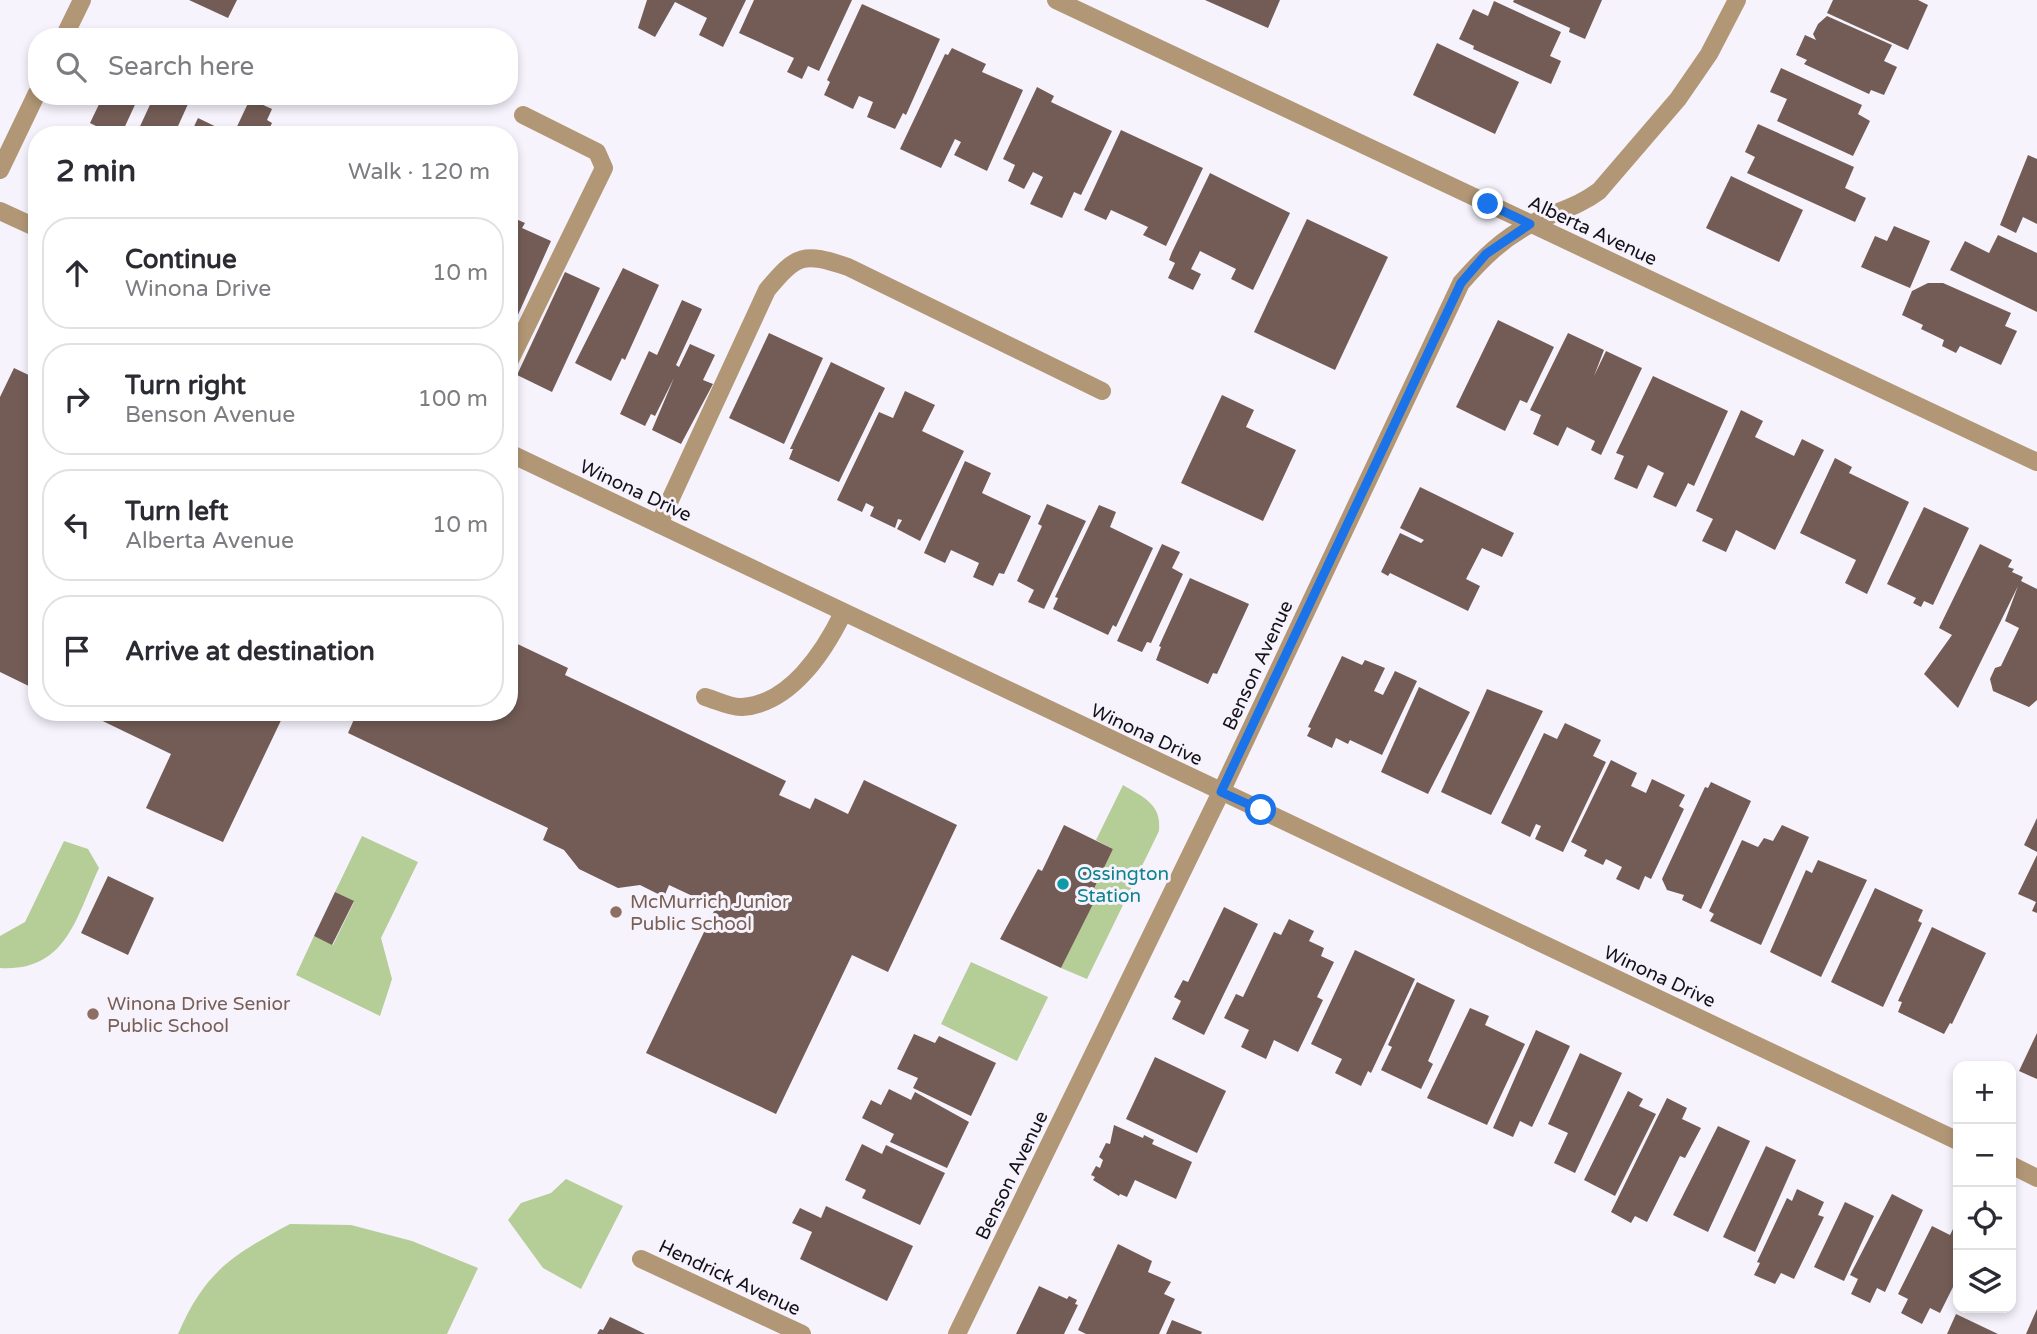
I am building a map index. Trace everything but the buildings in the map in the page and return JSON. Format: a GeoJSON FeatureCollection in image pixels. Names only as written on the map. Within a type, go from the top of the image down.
{"type":"FeatureCollection","features":[{"type":"Feature","properties":{"kind":"street"},"geometry":{"type":"LineString","coordinates":[[68,28],[82,0]]}},
{"type":"Feature","properties":{"kind":"street","name":"Benson Avenue"},"geometry":{"type":"LineString","coordinates":[[957,1334],[1221,792],[1461,283],[1486,254],[1530,224],[1585,201],[1599,191],[1678,99],[1709,54],[1737,0]]}},
{"type":"Feature","properties":{"kind":"street","name":"Alberta Avenue"},"geometry":{"type":"LineString","coordinates":[[1067,2],[1530,224],[2037,462]]}},
{"type":"Feature","properties":{"kind":"street"},"geometry":{"type":"LineString","coordinates":[[0,170],[31,105]]}},
{"type":"Feature","properties":{"kind":"street"},"geometry":{"type":"LineString","coordinates":[[518,344],[604,168],[597,152],[523,115]]}},
{"type":"Feature","properties":{"kind":"street"},"geometry":{"type":"LineString","coordinates":[[0,211],[28,224]]}},
{"type":"Feature","properties":{"kind":"street"},"geometry":{"type":"LineString","coordinates":[[659,524],[767,290],[789,263],[817,257],[848,267],[1102,391]]}},
{"type":"Feature","properties":{"kind":"street","name":"Winona Drive"},"geometry":{"type":"LineString","coordinates":[[518,457],[1953,1138]]}},
{"type":"Feature","properties":{"kind":"street"},"geometry":{"type":"LineString","coordinates":[[705,697],[740,707],[761,703],[786,688],[811,666],[829,642],[843,613]]}},
{"type":"Feature","properties":{"kind":"street"},"geometry":{"type":"LineString","coordinates":[[2016,1168],[2037,1178]]}},
{"type":"Feature","properties":{"kind":"street","name":"Hendrick Avenue"},"geometry":{"type":"LineString","coordinates":[[640,1259],[802,1334]]}},
{"type":"Feature","properties":{"kind":"green space"},"geometry":{"type":"Polygon","coordinates":[[[1123,785],[1150,802],[1157,814],[1159,831],[1087,979],[1061,968],[1094,900],[1090,897],[1113,849],[1096,840],[1123,785]]]}},
{"type":"Feature","properties":{"kind":"green space"},"geometry":{"type":"Polygon","coordinates":[[[362,836],[418,862],[381,938],[392,979],[380,1016],[296,975],[314,936],[333,945],[354,902],[335,892],[362,836]]]}},
{"type":"Feature","properties":{"kind":"green space"},"geometry":{"type":"Polygon","coordinates":[[[64,841],[88,849],[99,868],[75,923],[66,938],[40,961],[22,967],[0,968],[0,936],[25,922],[64,841]]]}},
{"type":"Feature","properties":{"kind":"green space"},"geometry":{"type":"Polygon","coordinates":[[[971,962],[1048,997],[1017,1061],[941,1024],[971,962]]]}},
{"type":"Feature","properties":{"kind":"green space"},"geometry":{"type":"Polygon","coordinates":[[[566,1179],[623,1206],[581,1289],[543,1268],[508,1220],[521,1203],[551,1193],[566,1179]]]}},
{"type":"Feature","properties":{"kind":"green space"},"geometry":{"type":"Polygon","coordinates":[[[290,1224],[351,1225],[412,1241],[478,1268],[447,1334],[178,1334],[199,1295],[223,1267],[252,1245],[290,1224]]]}},
{"type":"Feature","properties":{"kind":"place","name":"Ossington Station"},"geometry":{"type":"Point","coordinates":[1063,884]}},
{"type":"Feature","properties":{"kind":"place","name":"McMurrich Junior Public School"},"geometry":{"type":"Point","coordinates":[616,912]}},
{"type":"Feature","properties":{"kind":"place","name":"Winona Drive Senior Public School"},"geometry":{"type":"Point","coordinates":[93,1014]}},
{"type":"Feature","properties":{"kind":"route"},"geometry":{"type":"LineString","coordinates":[[1261,810],[1221,792],[1461,283],[1486,254],[1530,224],[1488,204]]}}]}
